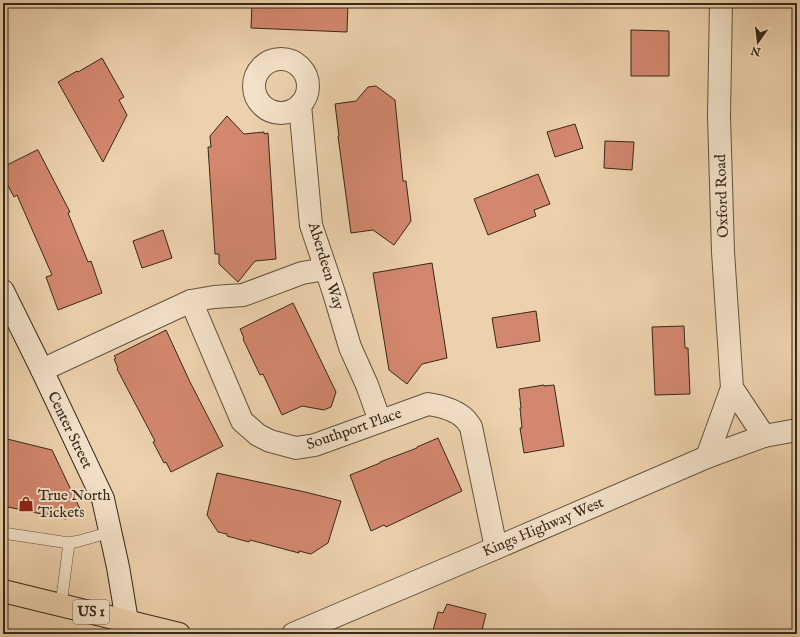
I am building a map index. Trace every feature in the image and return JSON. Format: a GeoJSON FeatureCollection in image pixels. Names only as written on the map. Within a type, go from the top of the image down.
{"type":"FeatureCollection","features":[{"type":"Feature","properties":{"kind":"main road","name":"US 1"},"geometry":{"type":"LineString","coordinates":[[3,591],[61,605],[124,628],[179,634]]}},
{"type":"Feature","properties":{"kind":"street","name":"Oxford Road"},"geometry":{"type":"LineString","coordinates":[[707,457],[732,388],[723,252],[719,124],[721,3]]}},
{"type":"Feature","properties":{"kind":"street","name":"Aberdeen Way"},"geometry":{"type":"LineString","coordinates":[[300,105],[311,225],[334,293],[350,347],[368,385],[380,421]]}},
{"type":"Feature","properties":{"kind":"street"},"geometry":{"type":"LineString","coordinates":[[42,370],[191,301],[214,296],[243,295],[302,273],[325,269]]}},
{"type":"Feature","properties":{"kind":"street","name":"Center Street"},"geometry":{"type":"LineString","coordinates":[[3,291],[103,499],[118,567],[124,628]]}},
{"type":"Feature","properties":{"kind":"street","name":"Southport Place"},"geometry":{"type":"LineString","coordinates":[[191,301],[242,421],[258,435],[270,441],[296,448],[316,445],[428,404],[446,408],[466,419],[471,427],[496,548]]}},
{"type":"Feature","properties":{"kind":"street","name":"Oxford Road"},"geometry":{"type":"LineString","coordinates":[[732,388],[764,436]]}},
{"type":"Feature","properties":{"kind":"street","name":"Kings Highway West"},"geometry":{"type":"LineString","coordinates":[[293,634],[707,457],[764,436],[797,430]]}},
{"type":"Feature","properties":{"kind":"lane"},"geometry":{"type":"LineString","coordinates":[[3,533],[69,543],[111,532]]}},
{"type":"Feature","properties":{"kind":"lane"},"geometry":{"type":"LineString","coordinates":[[61,605],[69,543]]}},
{"type":"Feature","properties":{"kind":"building"},"geometry":{"type":"Polygon","coordinates":[[[252,3],[348,3],[347,32],[251,28],[252,3]]]}},
{"type":"Feature","properties":{"kind":"building"},"geometry":{"type":"Polygon","coordinates":[[[631,30],[669,31],[669,76],[631,76],[631,30]]]}},
{"type":"Feature","properties":{"kind":"building"},"geometry":{"type":"Polygon","coordinates":[[[102,58],[124,97],[119,100],[127,115],[103,162],[58,82],[102,58]]]}},
{"type":"Feature","properties":{"kind":"building"},"geometry":{"type":"Polygon","coordinates":[[[376,86],[395,100],[403,181],[406,181],[411,221],[394,245],[373,230],[351,233],[338,136],[335,104],[356,101],[368,87],[376,86]]]}},
{"type":"Feature","properties":{"kind":"building"},"geometry":{"type":"Polygon","coordinates":[[[227,116],[244,134],[268,133],[276,259],[255,261],[238,282],[219,264],[219,254],[215,254],[208,147],[211,147],[210,136],[227,116]]]}},
{"type":"Feature","properties":{"kind":"building"},"geometry":{"type":"Polygon","coordinates":[[[575,124],[583,148],[555,157],[547,132],[575,124]]]}},
{"type":"Feature","properties":{"kind":"building"},"geometry":{"type":"Polygon","coordinates":[[[605,141],[634,142],[632,170],[604,168],[605,141]]]}},
{"type":"Feature","properties":{"kind":"building"},"geometry":{"type":"Polygon","coordinates":[[[37,150],[70,212],[68,213],[88,262],[91,261],[102,293],[58,310],[46,277],[52,275],[17,195],[14,197],[3,176],[3,167],[37,150]]]}},
{"type":"Feature","properties":{"kind":"building"},"geometry":{"type":"Polygon","coordinates":[[[538,174],[550,204],[534,210],[536,216],[488,235],[474,199],[538,174]]]}},
{"type":"Feature","properties":{"kind":"building"},"geometry":{"type":"Polygon","coordinates":[[[163,230],[172,258],[142,268],[133,241],[163,230]]]}},
{"type":"Feature","properties":{"kind":"building"},"geometry":{"type":"Polygon","coordinates":[[[432,263],[447,358],[422,364],[407,384],[389,370],[373,273],[432,263]]]}},
{"type":"Feature","properties":{"kind":"building"},"geometry":{"type":"Polygon","coordinates":[[[293,303],[336,392],[331,407],[324,410],[302,406],[282,415],[263,374],[260,375],[243,339],[244,338],[240,329],[293,303]]]}},
{"type":"Feature","properties":{"kind":"building"},"geometry":{"type":"Polygon","coordinates":[[[536,311],[540,341],[497,348],[492,318],[536,311]]]}},
{"type":"Feature","properties":{"kind":"building"},"geometry":{"type":"Polygon","coordinates":[[[684,326],[685,348],[688,348],[690,394],[655,395],[652,327],[684,326]]]}},
{"type":"Feature","properties":{"kind":"building"},"geometry":{"type":"Polygon","coordinates":[[[166,330],[190,382],[223,446],[171,472],[166,462],[164,463],[153,442],[155,441],[117,369],[118,368],[114,359],[116,358],[114,356],[166,330]]]}},
{"type":"Feature","properties":{"kind":"building"},"geometry":{"type":"Polygon","coordinates":[[[554,385],[564,446],[524,453],[520,428],[522,428],[519,389],[554,385]]]}},
{"type":"Feature","properties":{"kind":"building"},"geometry":{"type":"Polygon","coordinates":[[[3,438],[52,450],[81,511],[66,519],[3,506],[3,438]]]}},
{"type":"Feature","properties":{"kind":"building"},"geometry":{"type":"Polygon","coordinates":[[[438,438],[462,491],[386,527],[384,525],[371,531],[350,475],[438,438]]]}},
{"type":"Feature","properties":{"kind":"building"},"geometry":{"type":"Polygon","coordinates":[[[217,473],[341,501],[328,543],[311,554],[299,551],[299,553],[250,540],[249,542],[218,532],[207,515],[217,473]]]}},
{"type":"Feature","properties":{"kind":"building"},"geometry":{"type":"Polygon","coordinates":[[[447,604],[486,614],[481,634],[432,634],[438,612],[443,613],[447,604]]]}},
{"type":"Feature","properties":{"kind":"place","name":"True North Tickets"},"geometry":{"type":"Point","coordinates":[26,504]}}]}
